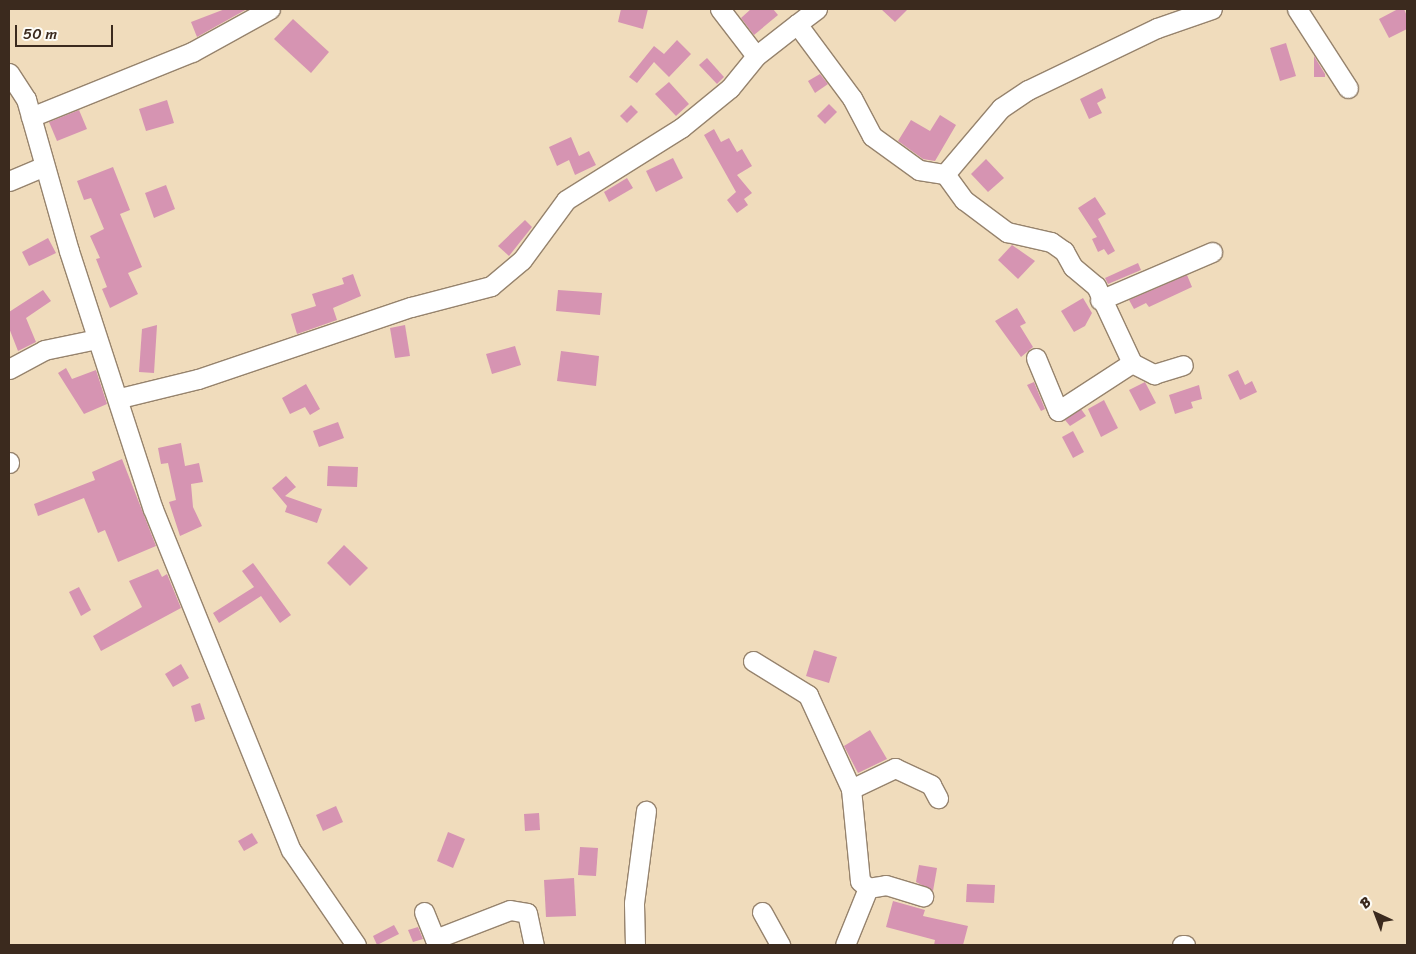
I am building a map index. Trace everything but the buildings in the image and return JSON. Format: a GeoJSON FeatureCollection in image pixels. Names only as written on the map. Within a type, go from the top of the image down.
{"type":"FeatureCollection","features":[{"type":"Feature","properties":{"kind":"street"},"geometry":{"type":"LineString","coordinates":[[30,117],[192,52],[270,9]]}},
{"type":"Feature","properties":{"kind":"street"},"geometry":{"type":"LineString","coordinates":[[720,9],[756,56]]}},
{"type":"Feature","properties":{"kind":"street"},"geometry":{"type":"LineString","coordinates":[[120,398],[198,379],[411,306],[491,286],[522,260],[566,200],[681,128],[730,88],[756,56],[817,9]]}},
{"type":"Feature","properties":{"kind":"street"},"geometry":{"type":"LineString","coordinates":[[945,174],[1001,108],[1028,90],[1157,28],[1212,9]]}},
{"type":"Feature","properties":{"kind":"street"},"geometry":{"type":"LineString","coordinates":[[1297,9],[1348,88]]}},
{"type":"Feature","properties":{"kind":"street"},"geometry":{"type":"LineString","coordinates":[[798,24],[852,98],[872,136],[920,170],[945,174],[964,200],[1007,232],[1051,242],[1064,251],[1073,267],[1096,286],[1100,300],[1132,363],[1154,374],[1183,365]]}},
{"type":"Feature","properties":{"kind":"street"},"geometry":{"type":"LineString","coordinates":[[9,73],[19,84],[30,117],[97,339],[120,398],[154,509],[277,820],[291,850],[356,945]]}},
{"type":"Feature","properties":{"kind":"street"},"geometry":{"type":"LineString","coordinates":[[9,181],[44,166]]}},
{"type":"Feature","properties":{"kind":"street"},"geometry":{"type":"LineString","coordinates":[[1100,300],[1212,252]]}},
{"type":"Feature","properties":{"kind":"street"},"geometry":{"type":"LineString","coordinates":[[9,369],[44,350],[97,339]]}},
{"type":"Feature","properties":{"kind":"street"},"geometry":{"type":"LineString","coordinates":[[1036,358],[1058,411],[1132,363]]}},
{"type":"Feature","properties":{"kind":"street"},"geometry":{"type":"LineString","coordinates":[[753,661],[808,695],[851,789],[860,882],[868,888],[886,885],[923,896]]}},
{"type":"Feature","properties":{"kind":"street"},"geometry":{"type":"LineString","coordinates":[[851,789],[895,768],[931,785],[938,798]]}},
{"type":"Feature","properties":{"kind":"street"},"geometry":{"type":"LineString","coordinates":[[635,945],[634,903],[646,811]]}},
{"type":"Feature","properties":{"kind":"street"},"geometry":{"type":"LineString","coordinates":[[845,945],[868,888]]}},
{"type":"Feature","properties":{"kind":"street"},"geometry":{"type":"LineString","coordinates":[[424,912],[435,939],[510,910],[526,913],[534,945]]}},
{"type":"Feature","properties":{"kind":"street"},"geometry":{"type":"LineString","coordinates":[[762,912],[780,945]]}}]}
